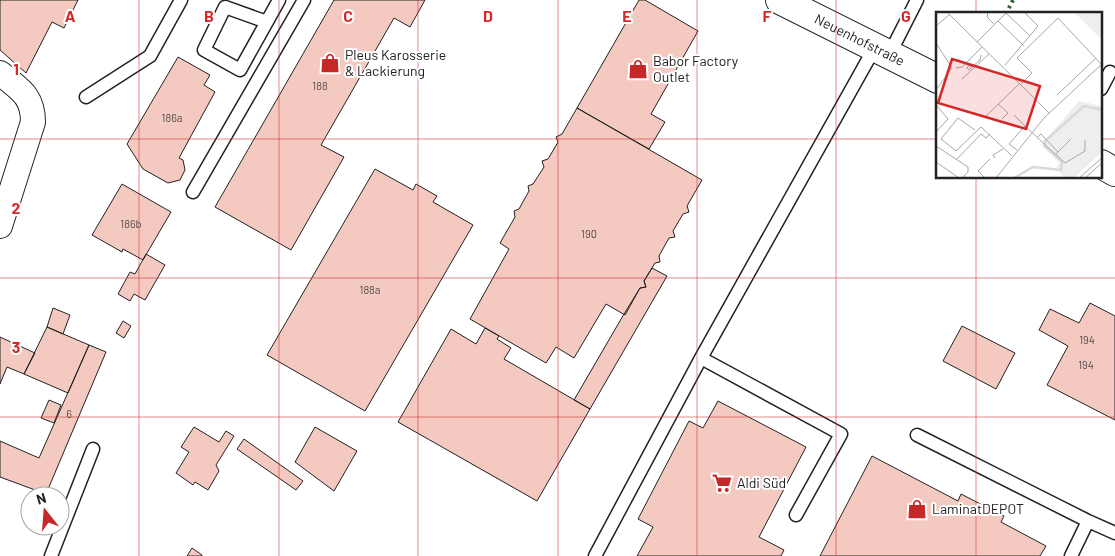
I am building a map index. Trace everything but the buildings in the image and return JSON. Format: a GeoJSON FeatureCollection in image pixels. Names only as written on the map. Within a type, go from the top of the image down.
{"type":"FeatureCollection","features":[{"type":"Feature","properties":{"kind":"street","name":"Neuenhofstraße"},"geometry":{"type":"LineString","coordinates":[[780,0],[936,78]]}},
{"type":"Feature","properties":{"kind":"street"},"geometry":{"type":"LineString","coordinates":[[0,73],[24,93],[33,106],[33,122],[0,226]]}},
{"type":"Feature","properties":{"kind":"street"},"geometry":{"type":"LineString","coordinates":[[1102,165],[1115,172]]}},
{"type":"Feature","properties":{"kind":"lane"},"geometry":{"type":"LineString","coordinates":[[86,96],[150,56],[180,0]]}},
{"type":"Feature","properties":{"kind":"lane"},"geometry":{"type":"LineString","coordinates":[[267,22],[225,7],[204,50],[240,70],[267,22],[279,0]]}},
{"type":"Feature","properties":{"kind":"lane"},"geometry":{"type":"LineString","coordinates":[[193,192],[304,0]]}},
{"type":"Feature","properties":{"kind":"lane"},"geometry":{"type":"LineString","coordinates":[[595,556],[700,358],[881,52],[917,0]]}},
{"type":"Feature","properties":{"kind":"lane"},"geometry":{"type":"LineString","coordinates":[[1102,87],[1110,72]]}},
{"type":"Feature","properties":{"kind":"lane"},"geometry":{"type":"LineString","coordinates":[[700,358],[841,434],[796,515]]}},
{"type":"Feature","properties":{"kind":"lane"},"geometry":{"type":"LineString","coordinates":[[917,435],[1115,533]]}},
{"type":"Feature","properties":{"kind":"lane"},"geometry":{"type":"LineString","coordinates":[[51,556],[93,449]]}},
{"type":"Feature","properties":{"kind":"lane"},"geometry":{"type":"LineString","coordinates":[[1071,556],[1088,521]]}},
{"type":"Feature","properties":{"kind":"hedge"},"geometry":{"type":"LineString","coordinates":[[1007,12],[1013,0]]}},
{"type":"Feature","properties":{"kind":"place","name":"Pleus Karosserie & Lackierung"},"geometry":{"type":"Point","coordinates":[330,63]}},
{"type":"Feature","properties":{"kind":"place","name":"Babor Factory Outlet"},"geometry":{"type":"Point","coordinates":[638,69]}},
{"type":"Feature","properties":{"kind":"place","name":"Aldi Süd"},"geometry":{"type":"Point","coordinates":[722,483]}},
{"type":"Feature","properties":{"kind":"place","name":"LaminatDEPOT"},"geometry":{"type":"Point","coordinates":[917,509]}}]}
